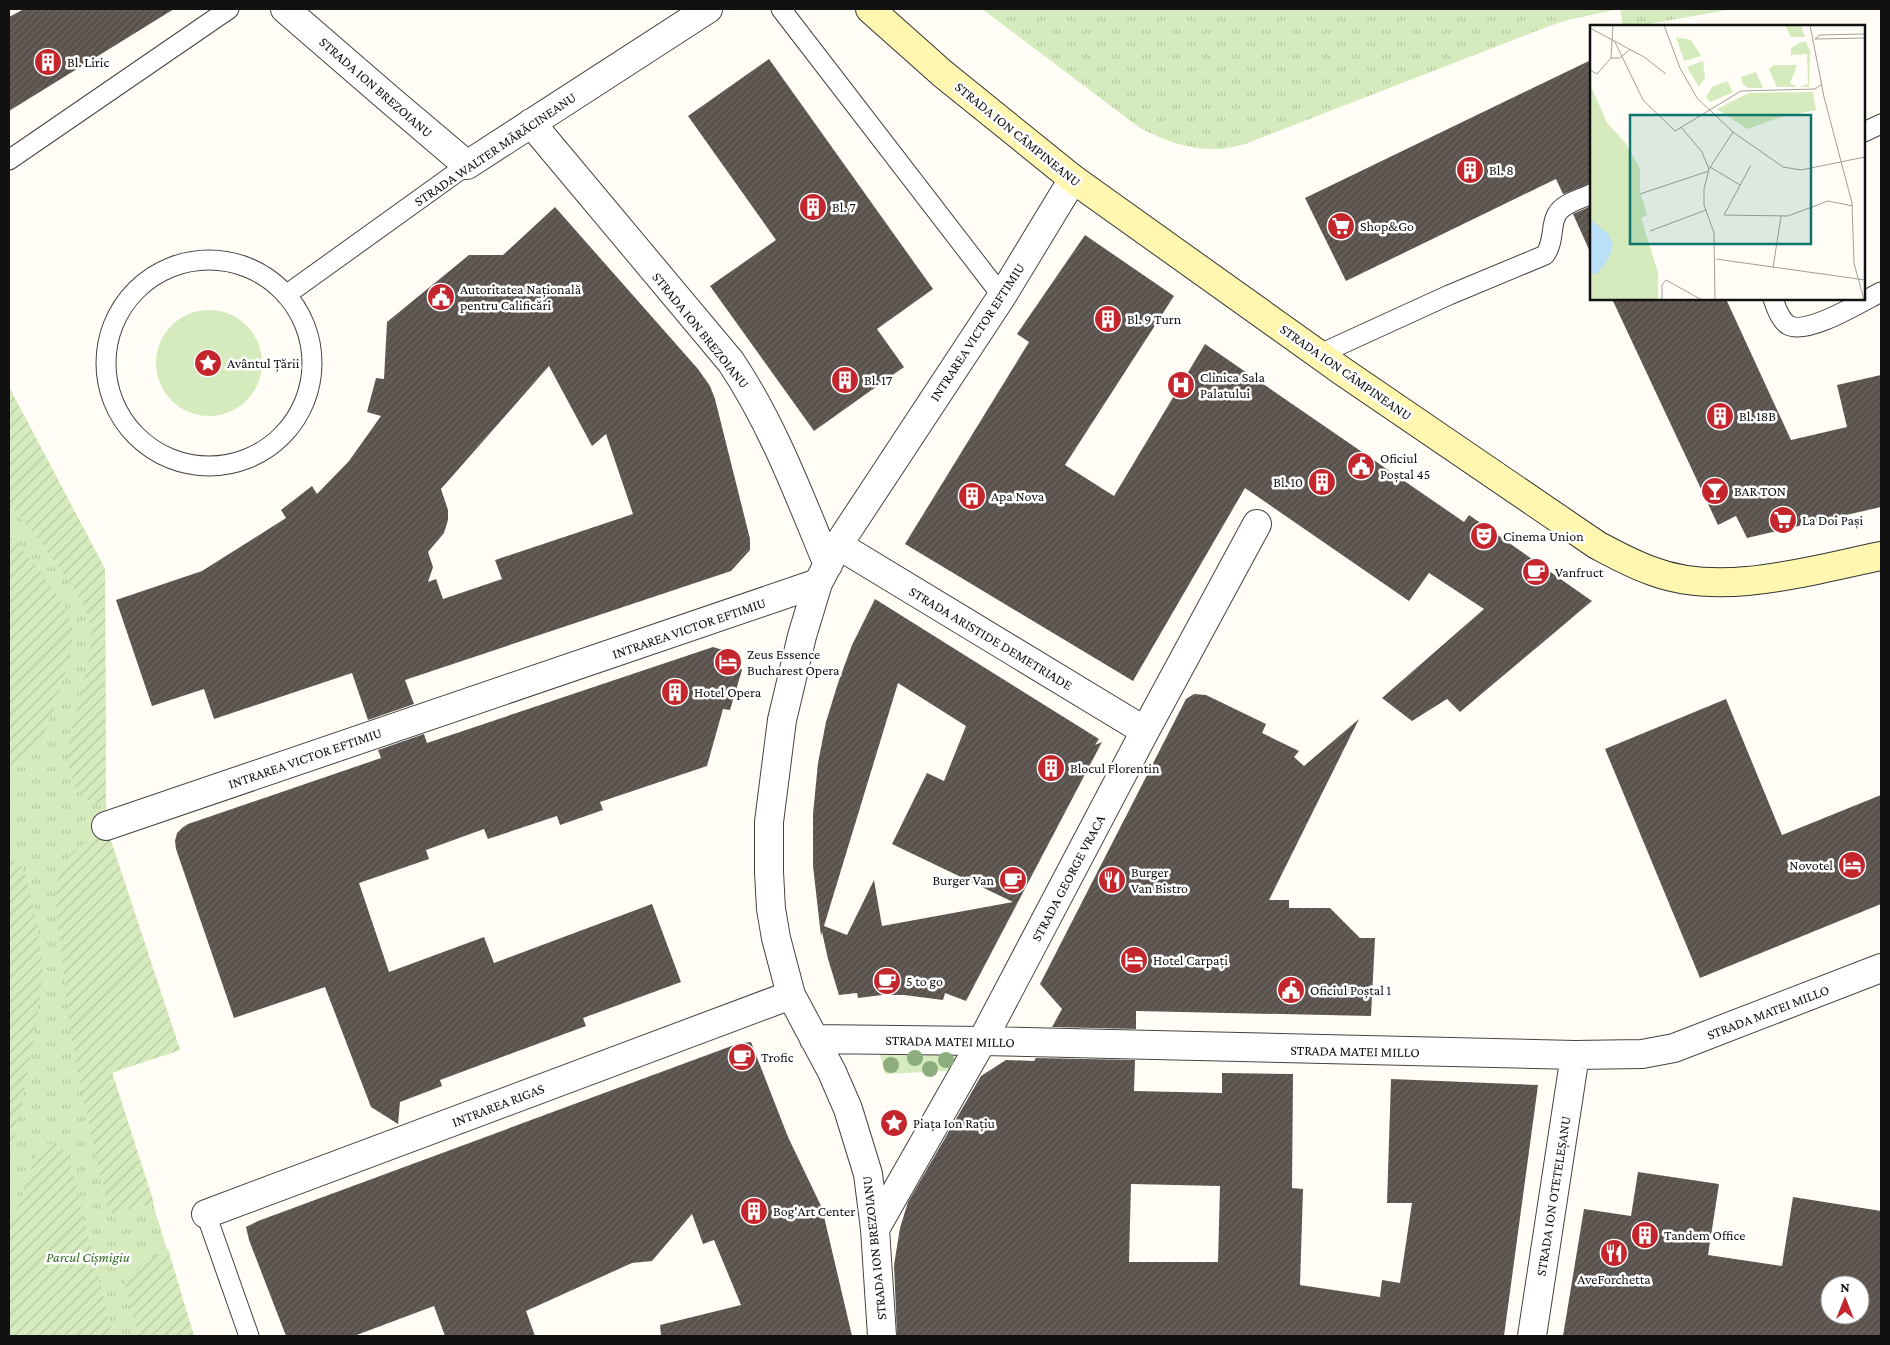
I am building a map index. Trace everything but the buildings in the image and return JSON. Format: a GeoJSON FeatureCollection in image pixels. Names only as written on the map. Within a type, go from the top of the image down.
{"type":"FeatureCollection","features":[{"type":"Feature","properties":{"kind":"street","name":"STRADA ION BREZOIANU"},"geometry":{"type":"LineString","coordinates":[[285,9],[467,165]]}},
{"type":"Feature","properties":{"kind":"street","name":"STRADA WALTER MĂRĂCINEANU"},"geometry":{"type":"LineString","coordinates":[[467,165],[708,9]]}},
{"type":"Feature","properties":{"kind":"street","name":"STRADA ION CÂMPINEANU"},"geometry":{"type":"LineString","coordinates":[[870,9],[943,74],[1073,179],[1320,354],[1597,544],[1621,558],[1653,572],[1681,579],[1709,582],[1742,581],[1781,576],[1881,556]]}},
{"type":"Feature","properties":{"kind":"street","name":"STRADA ION BREZOIANU"},"geometry":{"type":"LineString","coordinates":[[531,123],[731,362],[751,393],[792,476],[828,565],[802,636],[782,720],[769,822],[771,908],[776,938],[791,995],[832,1072],[858,1137],[868,1174],[875,1229],[882,1336]]}},
{"type":"Feature","properties":{"kind":"street","name":"INTRAREA VICTOR EFTIMIU"},"geometry":{"type":"LineString","coordinates":[[106,826],[828,565],[1002,296],[1073,179]]}},
{"type":"Feature","properties":{"kind":"street","name":"STRADA GEORGE VRACA"},"geometry":{"type":"LineString","coordinates":[[875,1229],[982,1041],[1144,731],[1257,524]]}},
{"type":"Feature","properties":{"kind":"street","name":"STRADA ARISTIDE DEMETRIADE"},"geometry":{"type":"LineString","coordinates":[[828,565],[1144,731]]}},
{"type":"Feature","properties":{"kind":"street","name":"STRADA MATEI MILLO"},"geometry":{"type":"LineString","coordinates":[[814,1039],[982,1041],[1575,1055],[1642,1054],[1674,1048],[1881,968]]}},
{"type":"Feature","properties":{"kind":"street","name":"INTRAREA RIGAS"},"geometry":{"type":"LineString","coordinates":[[206,1214],[791,995]]}},
{"type":"Feature","properties":{"kind":"street","name":"STRADA ION OTETELEȘANU"},"geometry":{"type":"LineString","coordinates":[[1532,1336],[1575,1055]]}},
{"type":"Feature","properties":{"kind":"lane"},"geometry":{"type":"LineString","coordinates":[[9,160],[229,9]]}},
{"type":"Feature","properties":{"kind":"lane"},"geometry":{"type":"LineString","coordinates":[[781,9],[1002,296]]}},
{"type":"Feature","properties":{"kind":"lane"},"geometry":{"type":"LineString","coordinates":[[1865,132],[1881,124]]}},
{"type":"Feature","properties":{"kind":"lane","name":"STRADA WALTER MĂRĂCINEANU"},"geometry":{"type":"LineString","coordinates":[[286,295],[467,165]]}},
{"type":"Feature","properties":{"kind":"lane"},"geometry":{"type":"LineString","coordinates":[[1320,354],[1449,295],[1545,255],[1552,242],[1557,214],[1564,207],[1590,194]]}},
{"type":"Feature","properties":{"kind":"lane"},"geometry":{"type":"LineString","coordinates":[[195,261],[229,262],[261,274],[286,295],[306,325],[313,358],[309,392],[295,422],[271,446],[240,462],[206,467],[173,460],[144,443],[121,418],[108,386],[106,352],[116,320],[135,292],[163,271],[195,261]]}},
{"type":"Feature","properties":{"kind":"lane"},"geometry":{"type":"LineString","coordinates":[[1865,300],[1881,292]]}},
{"type":"Feature","properties":{"kind":"lane"},"geometry":{"type":"LineString","coordinates":[[1773,300],[1782,318],[1788,325],[1801,328],[1814,325],[1865,300]]}},
{"type":"Feature","properties":{"kind":"lane"},"geometry":{"type":"LineString","coordinates":[[206,1214],[249,1336]]}},
{"type":"Feature","properties":{"kind":"green space"},"geometry":{"type":"Polygon","coordinates":[[[982,9],[1619,9],[1549,26],[1245,144],[1228,148],[1208,149],[1178,144],[1140,128],[982,9]]]}},
{"type":"Feature","properties":{"kind":"green space"},"geometry":{"type":"Polygon","coordinates":[[[1620,9],[1733,9],[1644,25],[1623,25],[1620,9]]]}},
{"type":"Feature","properties":{"kind":"green space"},"geometry":{"type":"Polygon","coordinates":[[[209,310],[229,314],[246,326],[258,343],[262,363],[258,383],[246,400],[229,412],[209,416],[189,412],[172,400],[160,383],[156,363],[160,343],[172,326],[189,314],[209,310]]]}},
{"type":"Feature","properties":{"kind":"green space","name":"Parcul Cișmigiu"},"geometry":{"type":"Polygon","coordinates":[[[9,387],[105,569],[106,826],[180,1050],[112,1073],[194,1336],[9,1336],[9,387]]]}},
{"type":"Feature","properties":{"kind":"green space"},"geometry":{"type":"Polygon","coordinates":[[[9,387],[105,569],[106,808],[83,797],[76,789],[68,766],[67,756],[70,738],[88,664],[92,631],[82,601],[41,543],[9,504],[9,387]]]}},
{"type":"Feature","properties":{"kind":"green space"},"geometry":{"type":"Polygon","coordinates":[[[9,535],[37,567],[57,595],[65,608],[73,632],[66,669],[46,729],[35,746],[9,768],[9,535]]]}},
{"type":"Feature","properties":{"kind":"green space"},"geometry":{"type":"Polygon","coordinates":[[[109,835],[180,1050],[112,1072],[154,1203],[109,1214],[73,1045],[58,924],[56,892],[59,876],[72,853],[84,844],[109,835]]]}},
{"type":"Feature","properties":{"kind":"green space"},"geometry":{"type":"Polygon","coordinates":[[[9,854],[25,873],[38,927],[43,974],[20,1116],[9,1160],[9,854]]]}},
{"type":"Feature","properties":{"kind":"green space"},"geometry":{"type":"Polygon","coordinates":[[[876,1040],[982,1041],[966,1070],[885,1074],[876,1040]]]}},
{"type":"Feature","properties":{"kind":"green space"},"geometry":{"type":"Polygon","coordinates":[[[54,1143],[67,1155],[70,1163],[113,1336],[9,1336],[9,1231],[38,1150],[54,1143]]]}},
{"type":"Feature","properties":{"kind":"green space"},"geometry":{"type":"Polygon","coordinates":[[[168,1249],[194,1336],[138,1336],[124,1278],[168,1249]]]}},
{"type":"Feature","properties":{"kind":"place","name":"Bl. Liric"},"geometry":{"type":"Point","coordinates":[48,62]}},
{"type":"Feature","properties":{"kind":"place","name":"Bl. 8"},"geometry":{"type":"Point","coordinates":[1470,170]}},
{"type":"Feature","properties":{"kind":"place","name":"Bl. 7"},"geometry":{"type":"Point","coordinates":[813,207]}},
{"type":"Feature","properties":{"kind":"place","name":"Shop&Go"},"geometry":{"type":"Point","coordinates":[1341,226]}},
{"type":"Feature","properties":{"kind":"place","name":"Autoritatea Națională pentru Calificări"},"geometry":{"type":"Point","coordinates":[441,297]}},
{"type":"Feature","properties":{"kind":"place","name":"Bl. 9 Turn"},"geometry":{"type":"Point","coordinates":[1108,319]}},
{"type":"Feature","properties":{"kind":"place","name":"Avântul Țării"},"geometry":{"type":"Point","coordinates":[208,363]}},
{"type":"Feature","properties":{"kind":"place","name":"Bl. 17"},"geometry":{"type":"Point","coordinates":[845,380]}},
{"type":"Feature","properties":{"kind":"place","name":"Clinica Sala Palatului"},"geometry":{"type":"Point","coordinates":[1181,385]}},
{"type":"Feature","properties":{"kind":"place","name":"Bl. 18B"},"geometry":{"type":"Point","coordinates":[1720,416]}},
{"type":"Feature","properties":{"kind":"place","name":"Oficiul Poștal 45"},"geometry":{"type":"Point","coordinates":[1361,466]}},
{"type":"Feature","properties":{"kind":"place","name":"Bl. 10"},"geometry":{"type":"Point","coordinates":[1322,482]}},
{"type":"Feature","properties":{"kind":"place","name":"BAR TON"},"geometry":{"type":"Point","coordinates":[1715,491]}},
{"type":"Feature","properties":{"kind":"place","name":"Apa Nova"},"geometry":{"type":"Point","coordinates":[972,496]}},
{"type":"Feature","properties":{"kind":"place","name":"La Doi Pași"},"geometry":{"type":"Point","coordinates":[1783,520]}},
{"type":"Feature","properties":{"kind":"place","name":"Cinema Union"},"geometry":{"type":"Point","coordinates":[1484,536]}},
{"type":"Feature","properties":{"kind":"place","name":"Vanfruct"},"geometry":{"type":"Point","coordinates":[1536,572]}},
{"type":"Feature","properties":{"kind":"place","name":"Zeus Essence Bucharest Opera"},"geometry":{"type":"Point","coordinates":[728,662]}},
{"type":"Feature","properties":{"kind":"place","name":"Hotel Opera"},"geometry":{"type":"Point","coordinates":[675,692]}},
{"type":"Feature","properties":{"kind":"place","name":"Blocul Florentin"},"geometry":{"type":"Point","coordinates":[1051,768]}},
{"type":"Feature","properties":{"kind":"place","name":"Novotel"},"geometry":{"type":"Point","coordinates":[1852,865]}},
{"type":"Feature","properties":{"kind":"place","name":"Burger Van"},"geometry":{"type":"Point","coordinates":[1013,880]}},
{"type":"Feature","properties":{"kind":"place","name":"Burger Van Bistro"},"geometry":{"type":"Point","coordinates":[1112,880]}},
{"type":"Feature","properties":{"kind":"place","name":"Hotel Carpați"},"geometry":{"type":"Point","coordinates":[1134,960]}},
{"type":"Feature","properties":{"kind":"place","name":"5 to go"},"geometry":{"type":"Point","coordinates":[887,981]}},
{"type":"Feature","properties":{"kind":"place","name":"Oficiul Poștal 1"},"geometry":{"type":"Point","coordinates":[1291,990]}},
{"type":"Feature","properties":{"kind":"place","name":"Trofic"},"geometry":{"type":"Point","coordinates":[742,1057]}},
{"type":"Feature","properties":{"kind":"place","name":"Piața Ion Rațiu"},"geometry":{"type":"Point","coordinates":[894,1123]}},
{"type":"Feature","properties":{"kind":"place","name":"Bog'Art Center"},"geometry":{"type":"Point","coordinates":[754,1211]}},
{"type":"Feature","properties":{"kind":"place","name":"Tandem Office"},"geometry":{"type":"Point","coordinates":[1645,1235]}},
{"type":"Feature","properties":{"kind":"place","name":"AveForchetta"},"geometry":{"type":"Point","coordinates":[1614,1253]}}]}
